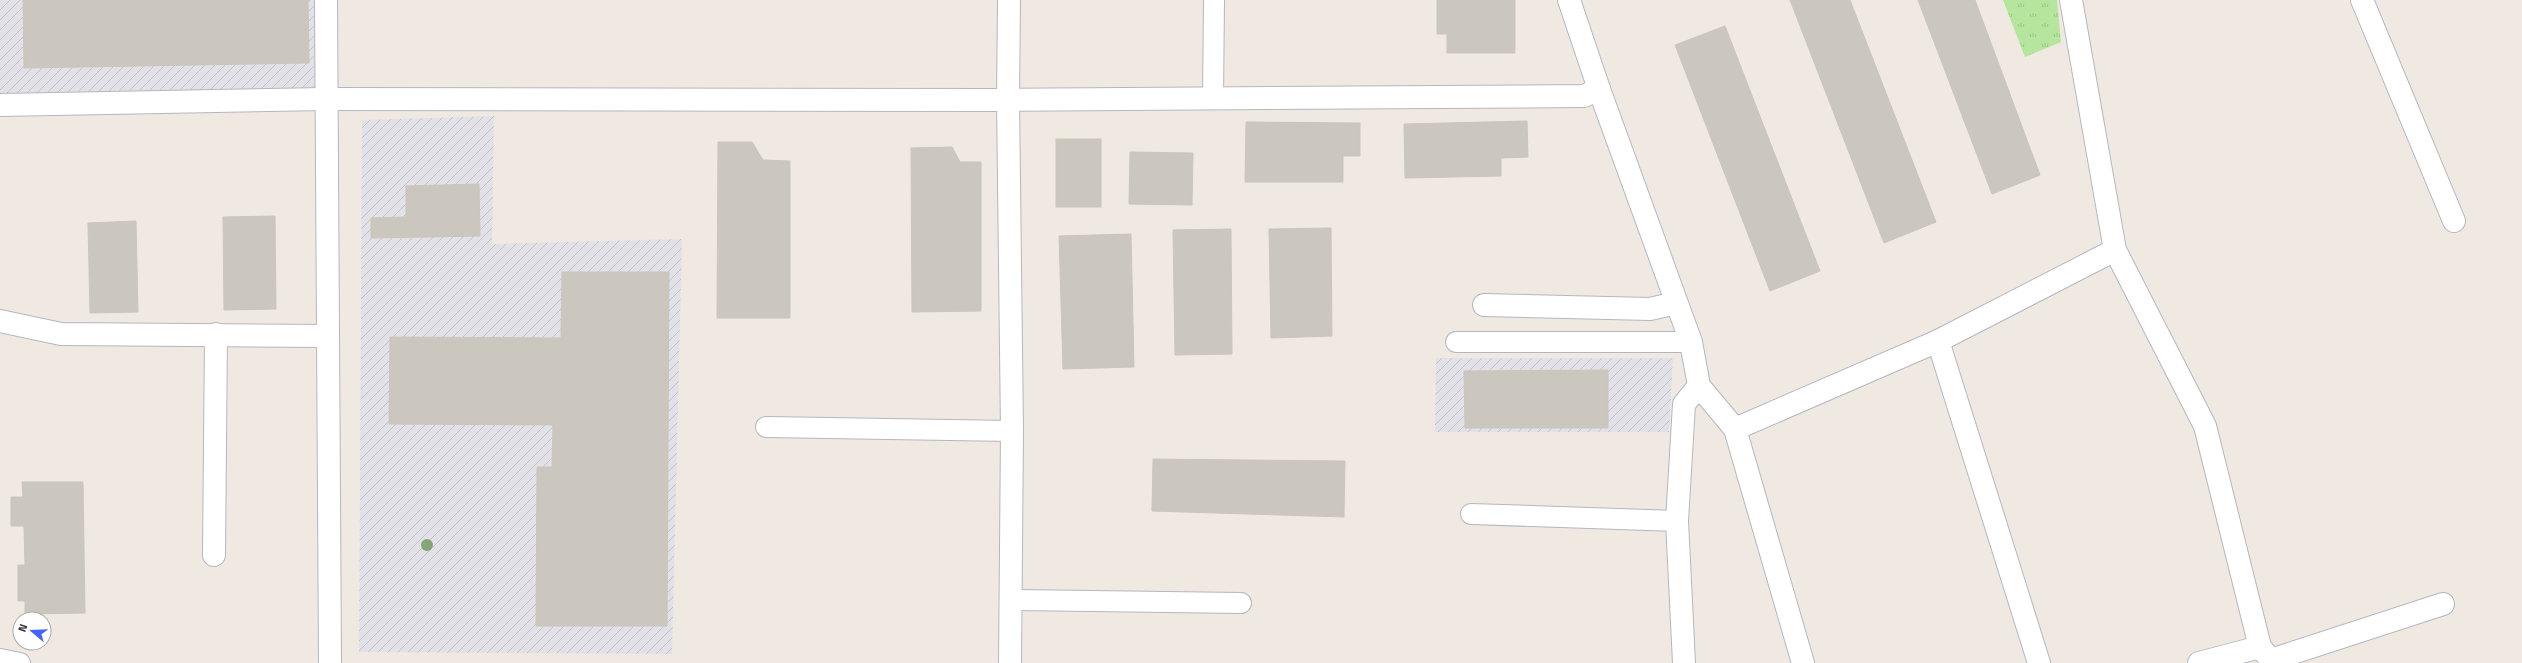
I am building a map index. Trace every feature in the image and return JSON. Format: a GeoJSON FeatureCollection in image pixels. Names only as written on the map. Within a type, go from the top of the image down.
{"type":"FeatureCollection","features":[{"type":"Feature","properties":{"kind":"street"},"geometry":{"type":"LineString","coordinates":[[326,0],[330,663]]}},
{"type":"Feature","properties":{"kind":"street"},"geometry":{"type":"LineString","coordinates":[[1009,0],[1008,100],[1012,431],[1010,663]]}},
{"type":"Feature","properties":{"kind":"street"},"geometry":{"type":"LineString","coordinates":[[1569,0],[1599,89],[1691,342],[1699,386],[1735,428],[1803,663]]}},
{"type":"Feature","properties":{"kind":"street"},"geometry":{"type":"LineString","coordinates":[[2071,0],[2115,250],[2205,426],[2268,657]]}},
{"type":"Feature","properties":{"kind":"street"},"geometry":{"type":"LineString","coordinates":[[2362,0],[2454,221]]}},
{"type":"Feature","properties":{"kind":"street"},"geometry":{"type":"LineString","coordinates":[[0,105],[326,99],[1008,100],[1584,96],[1599,89]]}},
{"type":"Feature","properties":{"kind":"street"},"geometry":{"type":"LineString","coordinates":[[1735,428],[1938,341],[2115,250]]}},
{"type":"Feature","properties":{"kind":"street"},"geometry":{"type":"LineString","coordinates":[[1484,305],[1650,309],[1676,303]]}},
{"type":"Feature","properties":{"kind":"street"},"geometry":{"type":"LineString","coordinates":[[0,321],[61,334],[327,336]]}},
{"type":"Feature","properties":{"kind":"street"},"geometry":{"type":"LineString","coordinates":[[214,555],[216,334]]}},
{"type":"Feature","properties":{"kind":"street"},"geometry":{"type":"LineString","coordinates":[[1938,341],[2039,663]]}},
{"type":"Feature","properties":{"kind":"street"},"geometry":{"type":"LineString","coordinates":[[1684,663],[1677,521],[1684,404],[1699,386]]}},
{"type":"Feature","properties":{"kind":"street"},"geometry":{"type":"LineString","coordinates":[[2199,663],[2268,657],[2443,604]]}},
{"type":"Feature","properties":{"kind":"lane"},"geometry":{"type":"LineString","coordinates":[[1212,99],[1214,0]]}},
{"type":"Feature","properties":{"kind":"lane"},"geometry":{"type":"LineString","coordinates":[[1456,342],[1691,342]]}},
{"type":"Feature","properties":{"kind":"lane"},"geometry":{"type":"LineString","coordinates":[[766,427],[1012,431]]}},
{"type":"Feature","properties":{"kind":"lane"},"geometry":{"type":"LineString","coordinates":[[1471,514],[1677,521]]}},
{"type":"Feature","properties":{"kind":"lane"},"geometry":{"type":"LineString","coordinates":[[1010,600],[1240,603]]}},
{"type":"Feature","properties":{"kind":"lane"},"geometry":{"type":"LineString","coordinates":[[0,659],[20,663]]}},
{"type":"Feature","properties":{"kind":"shaded area"},"geometry":{"type":"Polygon","coordinates":[[[0,0],[321,0],[322,88],[0,94],[0,0]]]}},
{"type":"Feature","properties":{"kind":"shaded area"},"geometry":{"type":"Polygon","coordinates":[[[494,116],[492,244],[682,239],[672,654],[359,652],[362,120],[494,116]]]}},
{"type":"Feature","properties":{"kind":"shaded area"},"geometry":{"type":"Polygon","coordinates":[[[1436,358],[1673,358],[1669,432],[1435,432],[1436,358]]]}},
{"type":"Feature","properties":{"kind":"green space"},"geometry":{"type":"Polygon","coordinates":[[[2003,0],[2057,0],[2061,42],[2025,57],[2003,0]]]}},
{"type":"Feature","properties":{"kind":"building"},"geometry":{"type":"Polygon","coordinates":[[[23,0],[308,0],[309,63],[24,68],[23,0]]]}},
{"type":"Feature","properties":{"kind":"building"},"geometry":{"type":"Polygon","coordinates":[[[1437,0],[1515,0],[1515,53],[1447,53],[1447,34],[1437,34],[1437,0]]]}},
{"type":"Feature","properties":{"kind":"building"},"geometry":{"type":"Polygon","coordinates":[[[1790,0],[1850,0],[1936,222],[1884,243],[1790,0]]]}},
{"type":"Feature","properties":{"kind":"building"},"geometry":{"type":"Polygon","coordinates":[[[1918,0],[1975,0],[2040,175],[1992,194],[1918,0]]]}},
{"type":"Feature","properties":{"kind":"building"},"geometry":{"type":"Polygon","coordinates":[[[1725,26],[1820,271],[1770,291],[1675,45],[1725,26]]]}},
{"type":"Feature","properties":{"kind":"building"},"geometry":{"type":"Polygon","coordinates":[[[1527,121],[1528,157],[1501,158],[1501,176],[1405,178],[1404,124],[1527,121]]]}},
{"type":"Feature","properties":{"kind":"building"},"geometry":{"type":"Polygon","coordinates":[[[1246,122],[1360,123],[1360,156],[1343,156],[1343,182],[1245,182],[1246,122]]]}},
{"type":"Feature","properties":{"kind":"building"},"geometry":{"type":"Polygon","coordinates":[[[1056,139],[1101,139],[1101,207],[1056,207],[1056,139]]]}},
{"type":"Feature","properties":{"kind":"building"},"geometry":{"type":"Polygon","coordinates":[[[718,142],[752,142],[763,160],[790,161],[790,318],[717,318],[718,142]]]}},
{"type":"Feature","properties":{"kind":"building"},"geometry":{"type":"Polygon","coordinates":[[[952,147],[960,162],[981,162],[981,311],[912,312],[911,148],[952,147]]]}},
{"type":"Feature","properties":{"kind":"building"},"geometry":{"type":"Polygon","coordinates":[[[1130,152],[1193,153],[1192,205],[1129,204],[1130,152]]]}},
{"type":"Feature","properties":{"kind":"building"},"geometry":{"type":"Polygon","coordinates":[[[479,184],[480,236],[371,238],[371,218],[406,217],[406,186],[479,184]]]}},
{"type":"Feature","properties":{"kind":"building"},"geometry":{"type":"Polygon","coordinates":[[[275,216],[276,309],[224,310],[223,217],[275,216]]]}},
{"type":"Feature","properties":{"kind":"building"},"geometry":{"type":"Polygon","coordinates":[[[136,221],[138,312],[90,313],[88,223],[136,221]]]}},
{"type":"Feature","properties":{"kind":"building"},"geometry":{"type":"Polygon","coordinates":[[[1331,228],[1332,336],[1271,338],[1269,229],[1331,228]]]}},
{"type":"Feature","properties":{"kind":"building"},"geometry":{"type":"Polygon","coordinates":[[[1231,229],[1232,354],[1175,355],[1173,230],[1231,229]]]}},
{"type":"Feature","properties":{"kind":"building"},"geometry":{"type":"Polygon","coordinates":[[[1131,234],[1134,367],[1063,369],[1059,236],[1131,234]]]}},
{"type":"Feature","properties":{"kind":"building"},"geometry":{"type":"Polygon","coordinates":[[[562,272],[669,272],[667,626],[536,626],[537,467],[552,467],[553,425],[389,424],[390,337],[561,338],[562,272]]]}},
{"type":"Feature","properties":{"kind":"building"},"geometry":{"type":"Polygon","coordinates":[[[1608,370],[1608,428],[1465,428],[1464,371],[1608,370]]]}},
{"type":"Feature","properties":{"kind":"building"},"geometry":{"type":"Polygon","coordinates":[[[1153,459],[1345,461],[1344,517],[1152,511],[1153,459]]]}},
{"type":"Feature","properties":{"kind":"building"},"geometry":{"type":"Polygon","coordinates":[[[22,482],[83,482],[85,613],[52,614],[52,611],[25,611],[25,601],[18,601],[18,565],[25,565],[24,526],[11,526],[11,497],[23,497],[22,482]]]}}]}
